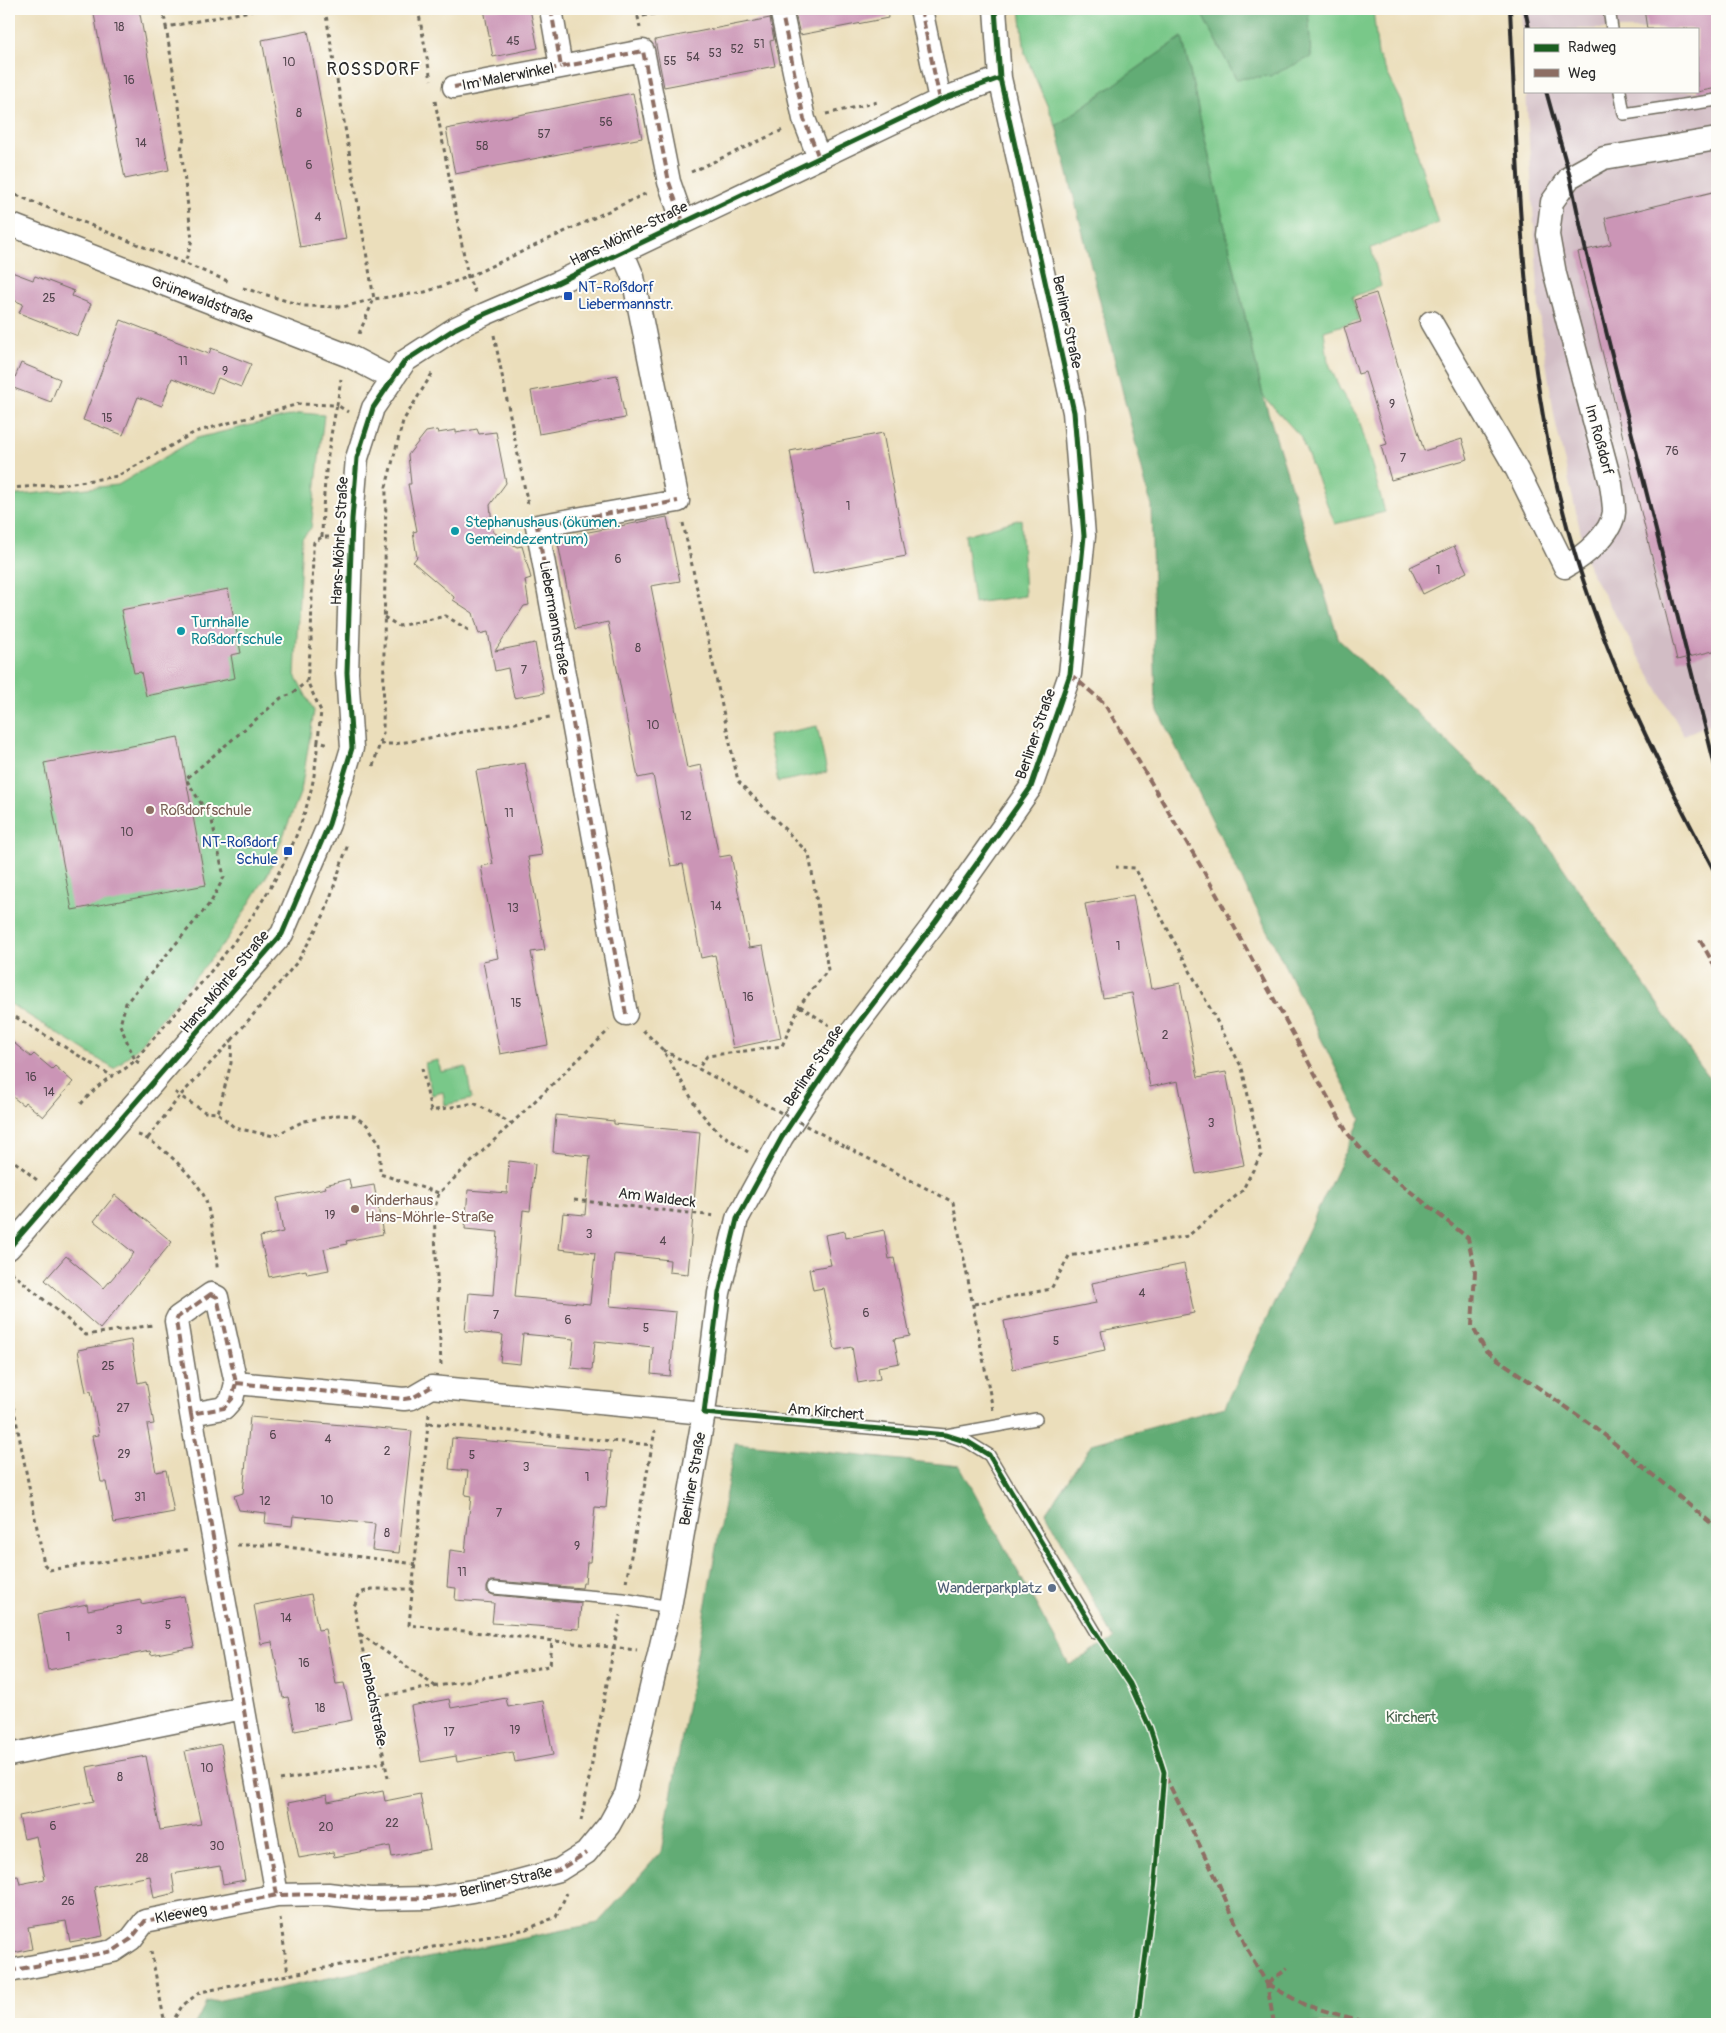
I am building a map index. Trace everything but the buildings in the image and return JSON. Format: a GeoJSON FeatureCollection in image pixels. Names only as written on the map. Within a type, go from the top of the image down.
{"type":"FeatureCollection","features":[{"type":"Feature","properties":{"kind":"street","name":"Im Malerwinkel"},"geometry":{"type":"LineString","coordinates":[[551,9],[561,66]]}},
{"type":"Feature","properties":{"kind":"street"},"geometry":{"type":"LineString","coordinates":[[781,9],[804,119],[819,158]]}},
{"type":"Feature","properties":{"kind":"street"},"geometry":{"type":"LineString","coordinates":[[921,9],[940,100]]}},
{"type":"Feature","properties":{"kind":"street","name":"Berliner Straße"},"geometry":{"type":"LineString","coordinates":[[277,1895],[328,1894],[370,1899],[430,1898],[496,1887],[559,1870],[586,1853],[609,1825],[626,1794],[661,1652],[704,1413],[719,1293],[737,1219],[782,1137],[847,1038],[936,921],[1032,787],[1070,674],[1084,536],[1074,412],[1000,78],[995,9]]}},
{"type":"Feature","properties":{"kind":"street","name":"Im Malerwinkel"},"geometry":{"type":"LineString","coordinates":[[454,87],[644,51],[669,182]]}},
{"type":"Feature","properties":{"kind":"street","name":"Hans-Möhrle-Straße"},"geometry":{"type":"LineString","coordinates":[[9,1248],[282,934],[329,824],[352,748],[347,673],[357,458],[373,408],[405,361],[456,328],[940,100],[1000,78]]}},
{"type":"Feature","properties":{"kind":"street","name":"Im Roßdorf"},"geometry":{"type":"LineString","coordinates":[[1431,322],[1516,470],[1565,567],[1577,560],[1602,538],[1614,513],[1611,484],[1555,274],[1548,235],[1552,202],[1570,177],[1604,158],[1717,138]]}},
{"type":"Feature","properties":{"kind":"street"},"geometry":{"type":"LineString","coordinates":[[669,182],[683,222]]}},
{"type":"Feature","properties":{"kind":"street","name":"Grünewaldstraße"},"geometry":{"type":"LineString","coordinates":[[9,224],[16,229],[349,356],[393,379]]}},
{"type":"Feature","properties":{"kind":"street"},"geometry":{"type":"LineString","coordinates":[[622,251],[633,277],[678,501]]}},
{"type":"Feature","properties":{"kind":"street","name":"Liebermannstraße"},"geometry":{"type":"LineString","coordinates":[[626,1014],[537,526],[678,501]]}},
{"type":"Feature","properties":{"kind":"street"},"geometry":{"type":"LineString","coordinates":[[191,1414],[224,1408],[232,1399],[236,1383],[217,1296],[211,1294],[178,1317],[176,1321],[191,1414],[214,1545],[277,1895]]}},
{"type":"Feature","properties":{"kind":"street"},"geometry":{"type":"LineString","coordinates":[[236,1383],[404,1399],[412,1398],[432,1387],[704,1413]]}},
{"type":"Feature","properties":{"kind":"street"},"geometry":{"type":"LineString","coordinates":[[9,1755],[243,1708]]}},
{"type":"Feature","properties":{"kind":"street","name":"Kleeweg"},"geometry":{"type":"LineString","coordinates":[[9,1971],[113,1951],[131,1939],[145,1921],[277,1895]]}},
{"type":"Feature","properties":{"kind":"lane"},"geometry":{"type":"LineString","coordinates":[[1609,9],[1612,28]]}},
{"type":"Feature","properties":{"kind":"lane"},"geometry":{"type":"LineString","coordinates":[[1620,92],[1624,114],[1717,100]]}},
{"type":"Feature","properties":{"kind":"lane","name":"Am Kirchert"},"geometry":{"type":"LineString","coordinates":[[704,1413],[946,1435],[1036,1419]]}},
{"type":"Feature","properties":{"kind":"lane"},"geometry":{"type":"LineString","coordinates":[[946,1435],[968,1442],[989,1455],[1096,1633]]}},
{"type":"Feature","properties":{"kind":"lane"},"geometry":{"type":"LineString","coordinates":[[494,1588],[622,1599],[670,1607]]}},
{"type":"Feature","properties":{"kind":"path"},"geometry":{"type":"LineString","coordinates":[[163,9],[184,137],[181,150],[192,240],[185,263]]}},
{"type":"Feature","properties":{"kind":"path"},"geometry":{"type":"LineString","coordinates":[[166,27],[261,9]]}},
{"type":"Feature","properties":{"kind":"path"},"geometry":{"type":"LineString","coordinates":[[9,488],[66,484],[118,476],[195,432],[299,404],[337,405],[342,372],[374,299],[325,9]]}},
{"type":"Feature","properties":{"kind":"path"},"geometry":{"type":"LineString","coordinates":[[418,9],[432,82]]}},
{"type":"Feature","properties":{"kind":"path"},"geometry":{"type":"LineString","coordinates":[[646,14],[678,9]]}},
{"type":"Feature","properties":{"kind":"path"},"geometry":{"type":"LineString","coordinates":[[240,286],[304,306],[343,307],[374,299],[425,292],[468,277],[804,119],[882,101]]}},
{"type":"Feature","properties":{"kind":"path"},"geometry":{"type":"LineString","coordinates":[[9,192],[100,231],[230,282]]}},
{"type":"Feature","properties":{"kind":"path"},"geometry":{"type":"LineString","coordinates":[[678,501],[738,781],[809,854],[828,970],[800,1006],[782,1046],[708,1056],[698,1069]]}},
{"type":"Feature","properties":{"kind":"path"},"geometry":{"type":"LineString","coordinates":[[81,1104],[112,1076],[126,1070],[135,1060],[234,943],[273,883],[311,790],[318,741],[321,710],[307,681],[311,642],[314,542],[322,537],[352,537]]}},
{"type":"Feature","properties":{"kind":"path"},"geometry":{"type":"LineString","coordinates":[[384,617],[399,626],[446,616],[470,631]]}},
{"type":"Feature","properties":{"kind":"path"},"geometry":{"type":"LineString","coordinates":[[307,681],[292,694],[281,698],[186,779],[212,821],[224,877],[211,902],[126,1003],[120,1026],[135,1060],[180,1096],[205,1112],[218,1113],[235,1128],[274,1136],[304,1121],[338,1115],[354,1116],[367,1125],[380,1144],[380,1174],[439,1193]]}},
{"type":"Feature","properties":{"kind":"path"},"geometry":{"type":"LineString","coordinates":[[380,744],[394,744],[571,714]]}},
{"type":"Feature","properties":{"kind":"path"},"geometry":{"type":"LineString","coordinates":[[318,741],[352,748]]}},
{"type":"Feature","properties":{"kind":"path"},"geometry":{"type":"LineString","coordinates":[[974,1304],[1051,1289],[1069,1256],[1188,1236],[1242,1191],[1262,1155],[1242,1068],[1135,868],[1116,867]]}},
{"type":"Feature","properties":{"kind":"path"},"geometry":{"type":"LineString","coordinates":[[800,1006],[847,1038]]}},
{"type":"Feature","properties":{"kind":"path"},"geometry":{"type":"LineString","coordinates":[[9,1013],[112,1076]]}},
{"type":"Feature","properties":{"kind":"path"},"geometry":{"type":"LineString","coordinates":[[661,1652],[408,1625],[432,1387],[442,1378],[434,1211],[439,1193],[626,1014],[663,1050],[705,1118],[717,1131],[767,1165]]}},
{"type":"Feature","properties":{"kind":"path"},"geometry":{"type":"LineString","coordinates":[[217,1267],[204,1196],[180,1166],[148,1138],[180,1096],[232,1040],[231,1063],[218,1113]]}},
{"type":"Feature","properties":{"kind":"path"},"geometry":{"type":"LineString","coordinates":[[663,1050],[953,1202],[996,1426]]}},
{"type":"Feature","properties":{"kind":"path"},"geometry":{"type":"LineString","coordinates":[[422,1068],[431,1111],[474,1102],[512,1124]]}},
{"type":"Feature","properties":{"kind":"path"},"geometry":{"type":"LineString","coordinates":[[9,1157],[56,1195]]}},
{"type":"Feature","properties":{"kind":"path"},"geometry":{"type":"LineString","coordinates":[[9,1270],[86,1335],[176,1321]]}},
{"type":"Feature","properties":{"kind":"path"},"geometry":{"type":"LineString","coordinates":[[9,1392],[12,1394],[44,1564],[49,1570],[214,1545],[273,1545],[415,1564]]}},
{"type":"Feature","properties":{"kind":"path"},"geometry":{"type":"LineString","coordinates":[[586,1853],[581,1821],[659,1408]]}},
{"type":"Feature","properties":{"kind":"path"},"geometry":{"type":"LineString","coordinates":[[429,1423],[652,1445]]}},
{"type":"Feature","properties":{"kind":"path"},"geometry":{"type":"LineString","coordinates":[[360,1634],[435,1686]]}},
{"type":"Feature","properties":{"kind":"path"},"geometry":{"type":"LineString","coordinates":[[370,1698],[550,1666],[552,1641]]}},
{"type":"Feature","properties":{"kind":"path"},"geometry":{"type":"LineString","coordinates":[[385,1762],[388,1778]]}},
{"type":"Feature","properties":{"kind":"path"},"geometry":{"type":"LineString","coordinates":[[171,2024],[182,2006],[200,1992],[527,1929],[556,1917],[571,1885]]}},
{"type":"Feature","properties":{"kind":"path"},"geometry":{"type":"LineString","coordinates":[[277,1895],[288,1974]]}},
{"type":"Feature","properties":{"kind":"path"},"geometry":{"type":"LineString","coordinates":[[145,1921],[165,2024]]}},
{"type":"Feature","properties":{"kind":"shaded area"},"geometry":{"type":"Polygon","coordinates":[[[1521,9],[1717,9],[1717,721],[1684,735],[1589,569],[1555,420],[1540,323],[1526,92],[1698,92],[1698,28],[1524,28],[1524,58],[1521,9]]]}},
{"type":"Feature","properties":{"kind":"green space"},"geometry":{"type":"Polygon","coordinates":[[[1020,9],[1199,9],[1236,79],[1311,57],[1308,9],[1373,9],[1378,55],[1402,102],[1438,223],[1371,248],[1381,286],[1352,297],[1359,320],[1324,331],[1328,361],[1340,390],[1359,419],[1385,512],[1335,524],[1300,436],[1263,396],[1182,37],[1056,126],[1025,54],[1020,9]]]}},
{"type":"Feature","properties":{"kind":"green space"},"geometry":{"type":"Polygon","coordinates":[[[1199,9],[1308,9],[1311,57],[1270,76],[1236,79],[1199,9]]]}},
{"type":"Feature","properties":{"kind":"green space","name":"Kirchert"},"geometry":{"type":"Polygon","coordinates":[[[1182,37],[1263,396],[1339,640],[1531,821],[1717,1090],[1717,2024],[195,2024],[206,2003],[598,1923],[661,1852],[735,1443],[960,1466],[1069,1665],[1114,1639],[1046,1512],[1092,1444],[1225,1407],[1361,1119],[1156,707],[1151,505],[1056,126],[1182,37]]]}},
{"type":"Feature","properties":{"kind":"green space"},"geometry":{"type":"Polygon","coordinates":[[[301,413],[324,415],[311,528],[302,538],[295,675],[314,711],[301,791],[269,872],[228,938],[138,1047],[114,1069],[9,1003],[9,496],[118,485],[197,438],[301,413]]]}},
{"type":"Feature","properties":{"kind":"green space"},"geometry":{"type":"Polygon","coordinates":[[[1021,519],[1025,596],[974,603],[965,535],[1021,519]]]}},
{"type":"Feature","properties":{"kind":"green space"},"geometry":{"type":"Polygon","coordinates":[[[817,726],[827,772],[778,782],[768,736],[817,726]]]}},
{"type":"Feature","properties":{"kind":"green space"},"geometry":{"type":"Polygon","coordinates":[[[438,1060],[441,1072],[466,1067],[472,1099],[445,1105],[443,1092],[432,1095],[425,1063],[438,1060]]]}},
{"type":"Feature","properties":{"kind":"railway"},"geometry":{"type":"LineString","coordinates":[[1510,9],[1526,287],[1534,357],[1545,426],[1559,494],[1577,561],[1622,683],[1658,761],[1717,876]]}},
{"type":"Feature","properties":{"kind":"railway"},"geometry":{"type":"LineString","coordinates":[[1525,9],[1529,28]]}},
{"type":"Feature","properties":{"kind":"railway"},"geometry":{"type":"LineString","coordinates":[[1546,92],[1570,177],[1585,247],[1717,774]]}},
{"type":"Feature","properties":{"kind":"marked path"},"geometry":{"type":"LineString","coordinates":[[551,9],[561,67],[643,51],[669,182],[683,222]]}},
{"type":"Feature","properties":{"kind":"marked path"},"geometry":{"type":"LineString","coordinates":[[781,9],[804,119],[819,158]]}},
{"type":"Feature","properties":{"kind":"marked path"},"geometry":{"type":"LineString","coordinates":[[921,9],[940,100]]}},
{"type":"Feature","properties":{"kind":"marked path"},"geometry":{"type":"LineString","coordinates":[[454,87],[561,67]]}},
{"type":"Feature","properties":{"kind":"marked path"},"geometry":{"type":"LineString","coordinates":[[626,1014],[537,526],[678,501]]}},
{"type":"Feature","properties":{"kind":"marked path"},"geometry":{"type":"LineString","coordinates":[[1070,674],[1104,703],[1203,870],[1348,1134],[1371,1160],[1468,1238],[1475,1272],[1472,1326],[1486,1351],[1596,1428],[1717,1528]]}},
{"type":"Feature","properties":{"kind":"marked path"},"geometry":{"type":"LineString","coordinates":[[1700,940],[1717,970]]}},
{"type":"Feature","properties":{"kind":"marked path"},"geometry":{"type":"LineString","coordinates":[[211,1294],[217,1297],[236,1383],[232,1399],[224,1408],[191,1414],[176,1321],[178,1317],[211,1294]]}},
{"type":"Feature","properties":{"kind":"marked path"},"geometry":{"type":"LineString","coordinates":[[236,1383],[404,1399],[412,1398],[431,1387]]}},
{"type":"Feature","properties":{"kind":"marked path"},"geometry":{"type":"LineString","coordinates":[[191,1414],[277,1895]]}},
{"type":"Feature","properties":{"kind":"marked path"},"geometry":{"type":"LineString","coordinates":[[1165,1776],[1218,1882],[1247,1949],[1267,1984],[1274,2024]]}},
{"type":"Feature","properties":{"kind":"marked path"},"geometry":{"type":"LineString","coordinates":[[9,1971],[113,1951],[131,1939],[145,1921],[277,1895],[328,1894],[370,1899],[430,1898],[496,1887],[559,1870],[586,1853]]}},
{"type":"Feature","properties":{"kind":"marked path"},"geometry":{"type":"LineString","coordinates":[[1267,1984],[1288,1968]]}},
{"type":"Feature","properties":{"kind":"marked path"},"geometry":{"type":"LineString","coordinates":[[1267,1984],[1305,2005],[1371,2024]]}},
{"type":"Feature","properties":{"kind":"cycle path"},"geometry":{"type":"LineString","coordinates":[[995,9],[1000,78],[1074,412],[1084,536],[1070,674],[1031,787],[936,921],[850,1034],[782,1137],[737,1219],[719,1293],[704,1413],[946,1435],[968,1442],[989,1455],[1096,1633],[1130,1684],[1150,1728],[1164,1772],[1155,1882],[1137,2024]]}},
{"type":"Feature","properties":{"kind":"cycle path"},"geometry":{"type":"LineString","coordinates":[[9,1248],[282,934],[329,824],[352,748],[347,673],[352,519],[357,458],[373,408],[405,361],[456,328],[485,314],[557,283],[940,100],[1000,78]]}},
{"type":"Feature","properties":{"kind":"place","name":"NT-Roßdorf Liebermannstr."},"geometry":{"type":"Point","coordinates":[568,296]}},
{"type":"Feature","properties":{"kind":"place","name":"Stephanushaus (ökumen. Gemeindezentrum)"},"geometry":{"type":"Point","coordinates":[455,531]}},
{"type":"Feature","properties":{"kind":"place","name":"Turnhalle Roßdorfschule"},"geometry":{"type":"Point","coordinates":[181,631]}},
{"type":"Feature","properties":{"kind":"place","name":"Roßdorfschule"},"geometry":{"type":"Point","coordinates":[150,810]}},
{"type":"Feature","properties":{"kind":"place","name":"NT-Roßdorf Schule"},"geometry":{"type":"Point","coordinates":[288,851]}},
{"type":"Feature","properties":{"kind":"place","name":"Kinderhaus Hans-Möhrle-Straße"},"geometry":{"type":"Point","coordinates":[355,1209]}},
{"type":"Feature","properties":{"kind":"place","name":"Wanderparkplatz"},"geometry":{"type":"Point","coordinates":[1052,1588]}},
{"type":"Feature","properties":{"kind":"district","name":"ROSSDORF"},"geometry":{"type":"Point","coordinates":[374,69]}}]}
